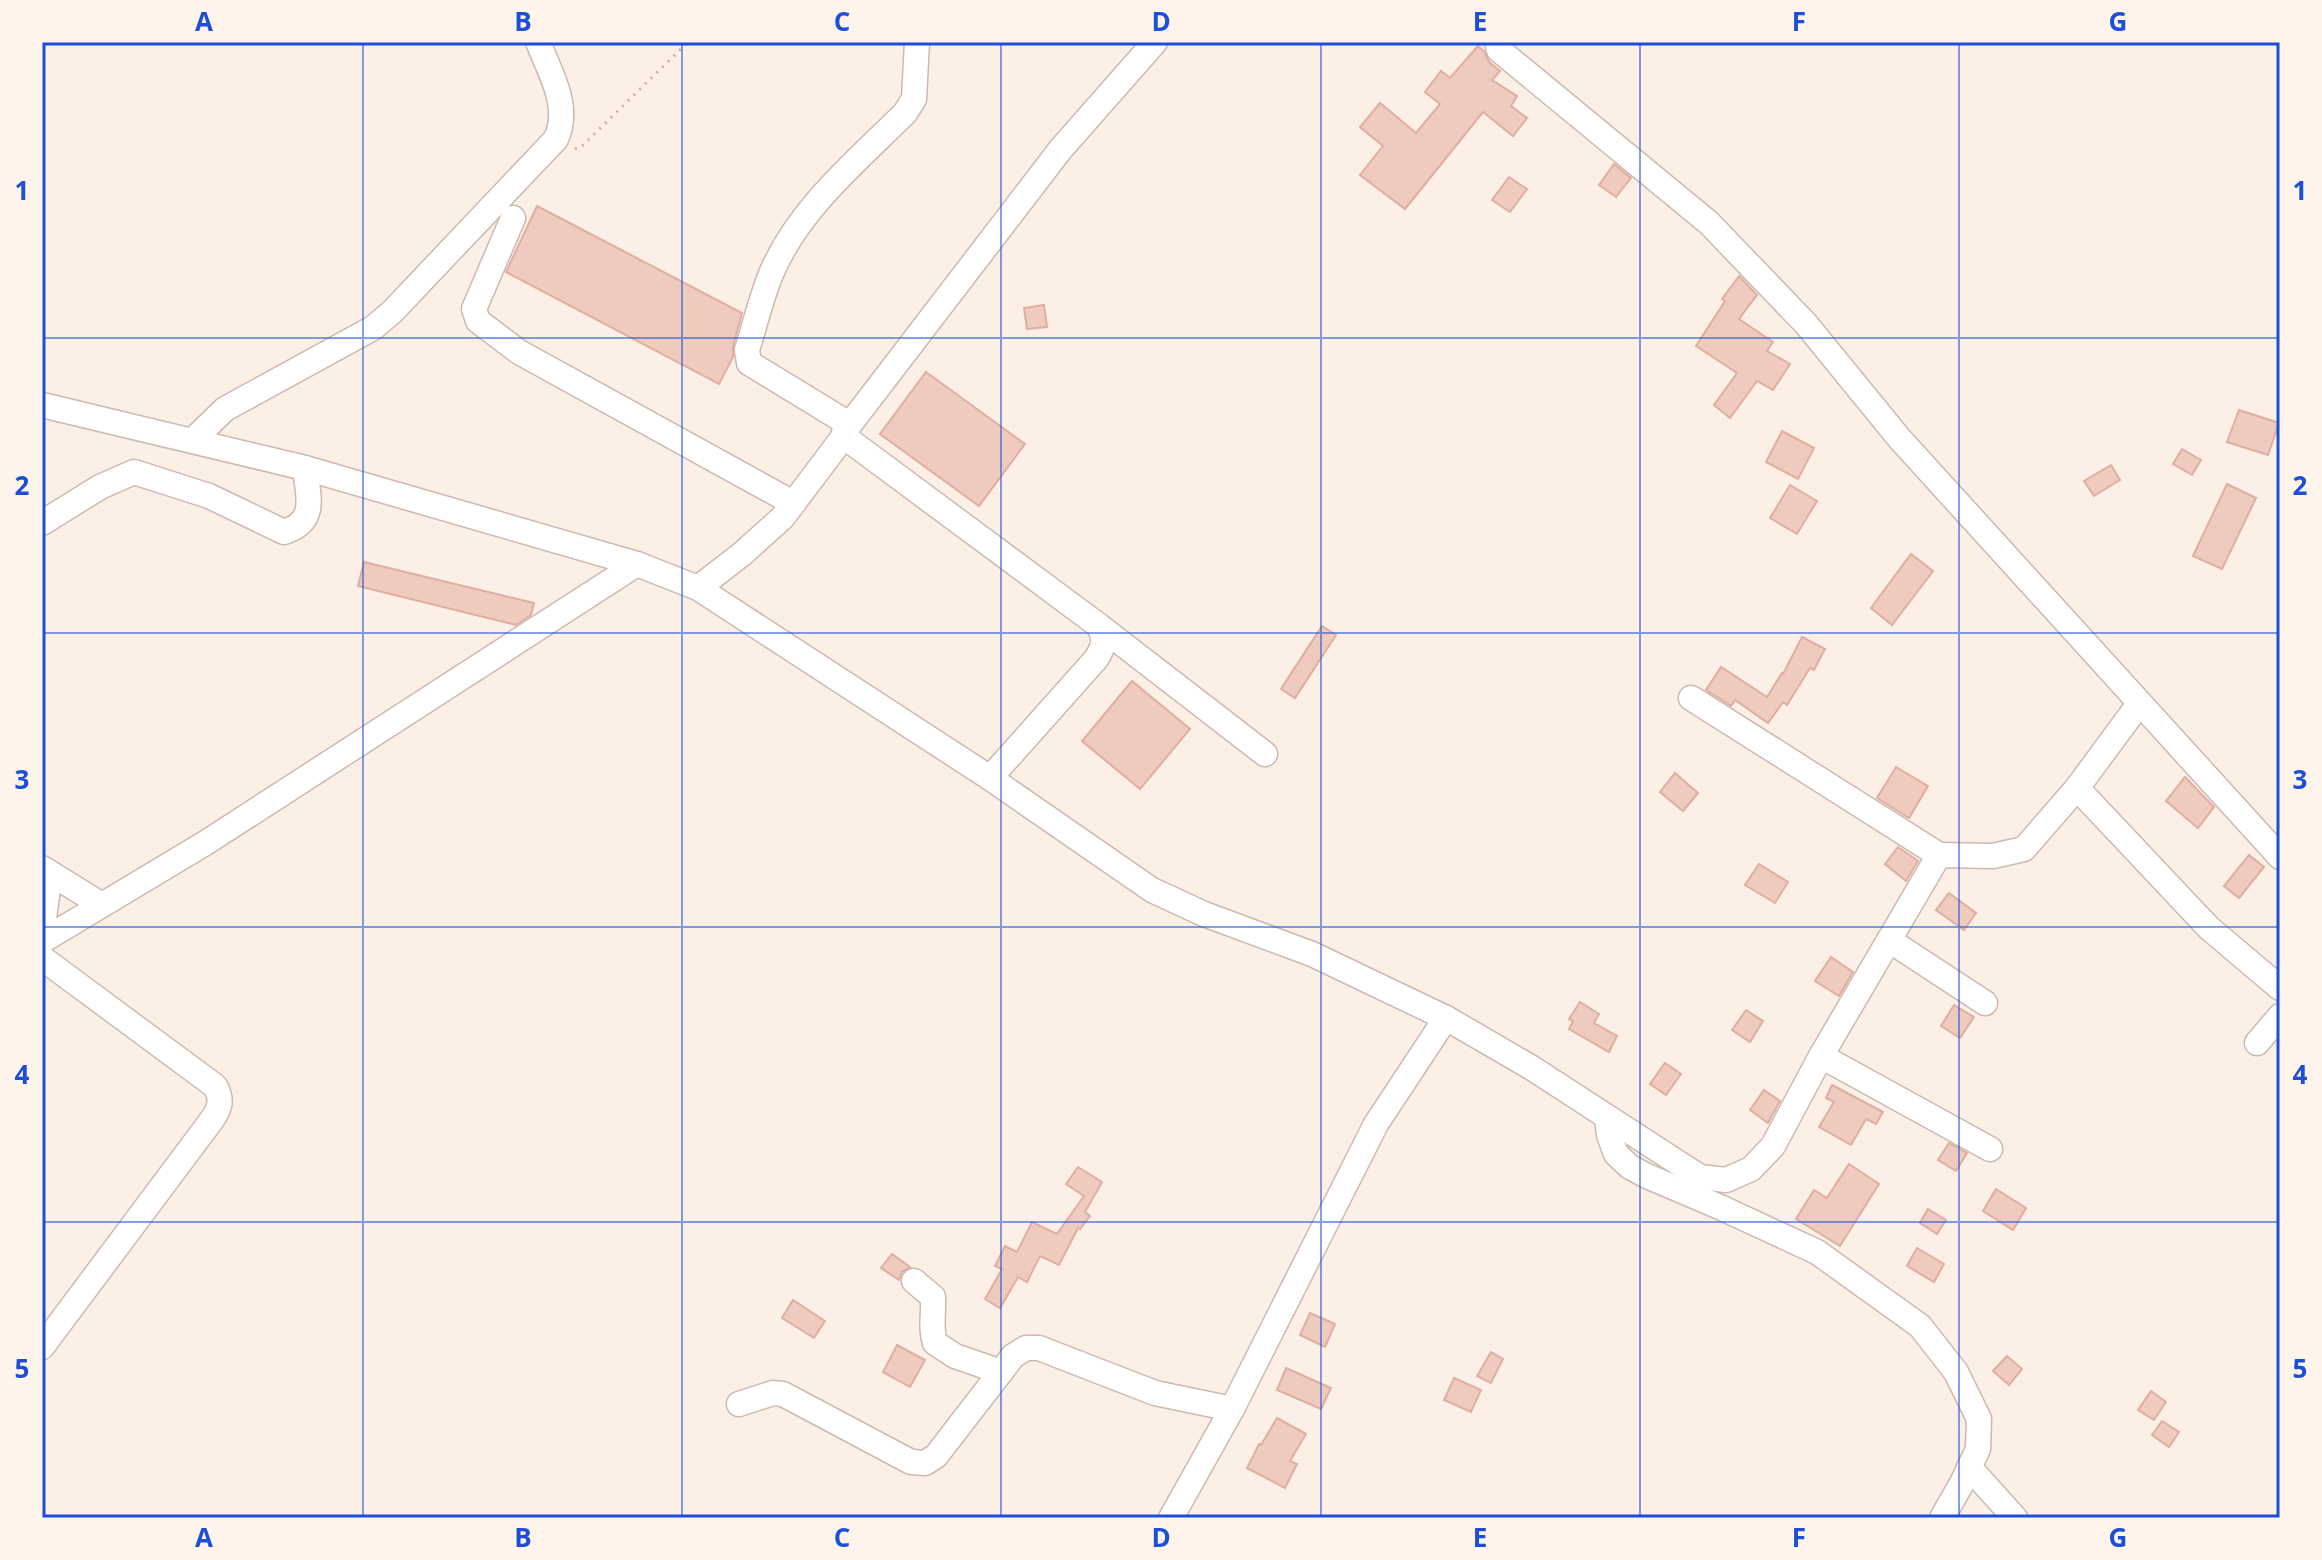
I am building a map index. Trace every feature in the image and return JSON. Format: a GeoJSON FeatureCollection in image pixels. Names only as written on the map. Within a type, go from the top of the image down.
{"type":"FeatureCollection","features":[{"type":"Feature","properties":{"kind":"street"},"geometry":{"type":"LineString","coordinates":[[192,441],[225,409],[373,328],[392,312],[556,139],[562,120],[561,103],[538,42]]}},
{"type":"Feature","properties":{"kind":"street"},"geometry":{"type":"LineString","coordinates":[[917,42],[914,99],[905,113],[811,209],[792,233],[771,274],[747,350],[749,363],[846,430],[1265,754]]}},
{"type":"Feature","properties":{"kind":"street"},"geometry":{"type":"LineString","coordinates":[[698,588],[783,517],[1060,150],[1155,42]]}},
{"type":"Feature","properties":{"kind":"street"},"geometry":{"type":"LineString","coordinates":[[1497,42],[1499,50],[1709,223],[1806,324],[1899,438],[2280,857]]}},
{"type":"Feature","properties":{"kind":"street"},"geometry":{"type":"LineString","coordinates":[[513,218],[474,309],[478,321],[519,352],[793,503]]}},
{"type":"Feature","properties":{"kind":"street"},"geometry":{"type":"LineString","coordinates":[[42,405],[305,468],[637,564],[698,588],[990,778],[1152,890],[1204,914],[1312,954],[1446,1018],[1532,1068],[1700,1177],[1726,1180],[1751,1169],[1773,1146],[1821,1056],[1939,855]]}},
{"type":"Feature","properties":{"kind":"street"},"geometry":{"type":"LineString","coordinates":[[42,523],[100,487],[134,472],[209,496],[284,532],[306,518],[309,510],[305,468]]}},
{"type":"Feature","properties":{"kind":"street"},"geometry":{"type":"LineString","coordinates":[[42,941],[220,834],[637,564]]}},
{"type":"Feature","properties":{"kind":"street"},"geometry":{"type":"LineString","coordinates":[[990,778],[1102,651],[1104,641],[1098,625]]}},
{"type":"Feature","properties":{"kind":"street"},"geometry":{"type":"LineString","coordinates":[[1691,698],[1939,855],[1993,856],[2024,849],[2077,788],[2139,704]]}},
{"type":"Feature","properties":{"kind":"street"},"geometry":{"type":"LineString","coordinates":[[2077,788],[2209,928],[2280,988]]}},
{"type":"Feature","properties":{"kind":"street"},"geometry":{"type":"LineString","coordinates":[[42,934],[46,870],[102,905]]}},
{"type":"Feature","properties":{"kind":"street"},"geometry":{"type":"LineString","coordinates":[[1889,940],[1985,1003]]}},
{"type":"Feature","properties":{"kind":"street"},"geometry":{"type":"LineString","coordinates":[[42,958],[215,1086],[220,1095],[217,1113],[42,1347]]}},
{"type":"Feature","properties":{"kind":"street"},"geometry":{"type":"LineString","coordinates":[[2257,1043],[2280,1016]]}},
{"type":"Feature","properties":{"kind":"street"},"geometry":{"type":"LineString","coordinates":[[1171,1518],[1232,1409],[1376,1124],[1446,1018]]}},
{"type":"Feature","properties":{"kind":"street"},"geometry":{"type":"LineString","coordinates":[[1821,1056],[1990,1149]]}},
{"type":"Feature","properties":{"kind":"street"},"geometry":{"type":"LineString","coordinates":[[1607,1118],[1616,1154],[1630,1167],[1817,1252],[1920,1326],[1956,1372],[1979,1419],[1978,1449],[1942,1518]]}},
{"type":"Feature","properties":{"kind":"street"},"geometry":{"type":"LineString","coordinates":[[914,1281],[933,1297],[931,1332],[935,1343],[955,1356],[1001,1372]]}},
{"type":"Feature","properties":{"kind":"street"},"geometry":{"type":"LineString","coordinates":[[739,1404],[773,1393],[783,1394],[911,1462],[925,1463],[936,1456],[1013,1356],[1026,1348],[1039,1348],[1155,1393],[1232,1409]]}},
{"type":"Feature","properties":{"kind":"street"},"geometry":{"type":"LineString","coordinates":[[1969,1467],[2015,1518]]}},
{"type":"Feature","properties":{"kind":"path"},"geometry":{"type":"LineString","coordinates":[[537,159],[581,147],[688,42]]}},
{"type":"Feature","properties":{"kind":"building"},"geometry":{"type":"Polygon","coordinates":[[[1478,46],[1500,71],[1492,80],[1517,96],[1511,106],[1527,118],[1513,136],[1483,112],[1405,209],[1360,175],[1383,146],[1360,127],[1380,103],[1416,133],[1440,104],[1425,92],[1441,71],[1450,78],[1478,46]]]}},
{"type":"Feature","properties":{"kind":"building"},"geometry":{"type":"Polygon","coordinates":[[[1614,164],[1631,178],[1616,197],[1599,185],[1614,164]]]}},
{"type":"Feature","properties":{"kind":"building"},"geometry":{"type":"Polygon","coordinates":[[[1509,177],[1527,189],[1510,212],[1492,200],[1509,177]]]}},
{"type":"Feature","properties":{"kind":"building"},"geometry":{"type":"Polygon","coordinates":[[[537,206],[742,313],[733,357],[719,384],[506,272],[537,206]]]}},
{"type":"Feature","properties":{"kind":"building"},"geometry":{"type":"Polygon","coordinates":[[[1739,276],[1757,295],[1739,319],[1773,342],[1767,351],[1790,364],[1773,390],[1757,381],[1730,418],[1714,405],[1737,373],[1696,346],[1725,301],[1722,299],[1739,276]]]}},
{"type":"Feature","properties":{"kind":"building"},"geometry":{"type":"Polygon","coordinates":[[[1044,305],[1047,327],[1027,329],[1024,308],[1044,305]]]}},
{"type":"Feature","properties":{"kind":"building"},"geometry":{"type":"Polygon","coordinates":[[[926,372],[1025,444],[979,506],[880,434],[926,372]]]}},
{"type":"Feature","properties":{"kind":"building"},"geometry":{"type":"Polygon","coordinates":[[[2239,410],[2279,423],[2268,455],[2227,442],[2239,410]]]}},
{"type":"Feature","properties":{"kind":"building"},"geometry":{"type":"Polygon","coordinates":[[[1782,431],[1814,448],[1798,479],[1766,462],[1782,431]]]}},
{"type":"Feature","properties":{"kind":"building"},"geometry":{"type":"Polygon","coordinates":[[[2182,449],[2201,460],[2192,475],[2173,464],[2182,449]]]}},
{"type":"Feature","properties":{"kind":"building"},"geometry":{"type":"Polygon","coordinates":[[[2111,465],[2120,480],[2094,496],[2084,481],[2111,465]]]}},
{"type":"Feature","properties":{"kind":"building"},"geometry":{"type":"Polygon","coordinates":[[[2227,484],[2256,498],[2222,569],[2193,556],[2227,484]]]}},
{"type":"Feature","properties":{"kind":"building"},"geometry":{"type":"Polygon","coordinates":[[[1790,485],[1817,501],[1797,534],[1770,518],[1790,485]]]}},
{"type":"Feature","properties":{"kind":"building"},"geometry":{"type":"Polygon","coordinates":[[[1911,554],[1933,571],[1892,625],[1871,608],[1911,554]]]}},
{"type":"Feature","properties":{"kind":"building"},"geometry":{"type":"Polygon","coordinates":[[[364,562],[534,603],[531,615],[516,625],[358,586],[364,562]]]}},
{"type":"Feature","properties":{"kind":"building"},"geometry":{"type":"Polygon","coordinates":[[[1322,626],[1336,635],[1295,698],[1281,689],[1322,626]]]}},
{"type":"Feature","properties":{"kind":"building"},"geometry":{"type":"Polygon","coordinates":[[[1802,637],[1825,649],[1814,670],[1810,668],[1787,705],[1783,702],[1768,723],[1735,700],[1731,706],[1706,690],[1721,667],[1767,697],[1802,637]]]}},
{"type":"Feature","properties":{"kind":"building"},"geometry":{"type":"Polygon","coordinates":[[[1132,681],[1190,729],[1140,789],[1082,741],[1132,681]]]}},
{"type":"Feature","properties":{"kind":"building"},"geometry":{"type":"Polygon","coordinates":[[[1896,767],[1928,786],[1909,818],[1877,798],[1896,767]]]}},
{"type":"Feature","properties":{"kind":"building"},"geometry":{"type":"Polygon","coordinates":[[[1675,773],[1698,793],[1683,811],[1660,792],[1675,773]]]}},
{"type":"Feature","properties":{"kind":"building"},"geometry":{"type":"Polygon","coordinates":[[[2185,777],[2214,807],[2198,828],[2166,801],[2185,777]]]}},
{"type":"Feature","properties":{"kind":"building"},"geometry":{"type":"Polygon","coordinates":[[[1898,847],[1918,861],[1906,881],[1885,864],[1898,847]]]}},
{"type":"Feature","properties":{"kind":"building"},"geometry":{"type":"Polygon","coordinates":[[[2249,855],[2264,867],[2239,898],[2224,886],[2249,855]]]}},
{"type":"Feature","properties":{"kind":"building"},"geometry":{"type":"Polygon","coordinates":[[[1759,864],[1788,882],[1775,903],[1745,885],[1759,864]]]}},
{"type":"Feature","properties":{"kind":"building"},"geometry":{"type":"Polygon","coordinates":[[[1949,893],[1976,913],[1964,930],[1936,910],[1949,893]]]}},
{"type":"Feature","properties":{"kind":"building"},"geometry":{"type":"Polygon","coordinates":[[[1831,957],[1853,972],[1839,996],[1815,981],[1831,957]]]}},
{"type":"Feature","properties":{"kind":"building"},"geometry":{"type":"Polygon","coordinates":[[[1580,1002],[1599,1014],[1594,1023],[1617,1036],[1609,1052],[1569,1029],[1573,1021],[1569,1019],[1580,1002]]]}},
{"type":"Feature","properties":{"kind":"building"},"geometry":{"type":"Polygon","coordinates":[[[1954,1005],[1974,1017],[1960,1038],[1941,1026],[1954,1005]]]}},
{"type":"Feature","properties":{"kind":"building"},"geometry":{"type":"Polygon","coordinates":[[[1746,1010],[1763,1021],[1750,1042],[1732,1030],[1746,1010]]]}},
{"type":"Feature","properties":{"kind":"building"},"geometry":{"type":"Polygon","coordinates":[[[1665,1063],[1681,1074],[1666,1095],[1650,1084],[1665,1063]]]}},
{"type":"Feature","properties":{"kind":"building"},"geometry":{"type":"Polygon","coordinates":[[[1832,1085],[1883,1112],[1876,1124],[1866,1119],[1851,1145],[1819,1127],[1834,1102],[1826,1098],[1832,1085]]]}},
{"type":"Feature","properties":{"kind":"building"},"geometry":{"type":"Polygon","coordinates":[[[1764,1090],[1780,1101],[1768,1123],[1750,1110],[1764,1090]]]}},
{"type":"Feature","properties":{"kind":"building"},"geometry":{"type":"Polygon","coordinates":[[[1949,1143],[1967,1153],[1956,1171],[1938,1160],[1949,1143]]]}},
{"type":"Feature","properties":{"kind":"building"},"geometry":{"type":"Polygon","coordinates":[[[1849,1164],[1879,1184],[1840,1246],[1796,1219],[1814,1190],[1827,1198],[1849,1164]]]}},
{"type":"Feature","properties":{"kind":"building"},"geometry":{"type":"Polygon","coordinates":[[[1078,1167],[1102,1182],[1085,1212],[1090,1216],[1078,1228],[1059,1265],[1040,1256],[1027,1282],[1018,1277],[1000,1308],[985,1299],[1002,1269],[995,1266],[1005,1246],[1017,1252],[1032,1222],[1057,1234],[1084,1196],[1066,1184],[1078,1167]]]}},
{"type":"Feature","properties":{"kind":"building"},"geometry":{"type":"Polygon","coordinates":[[[1996,1189],[2026,1208],[2013,1230],[1983,1211],[1996,1189]]]}},
{"type":"Feature","properties":{"kind":"building"},"geometry":{"type":"Polygon","coordinates":[[[1928,1209],[1946,1220],[1937,1234],[1920,1223],[1928,1209]]]}},
{"type":"Feature","properties":{"kind":"building"},"geometry":{"type":"Polygon","coordinates":[[[1917,1248],[1944,1264],[1934,1282],[1907,1266],[1917,1248]]]}},
{"type":"Feature","properties":{"kind":"building"},"geometry":{"type":"Polygon","coordinates":[[[892,1254],[910,1267],[902,1272],[899,1280],[881,1268],[892,1254]]]}},
{"type":"Feature","properties":{"kind":"building"},"geometry":{"type":"Polygon","coordinates":[[[793,1300],[825,1321],[814,1338],[782,1318],[793,1300]]]}},
{"type":"Feature","properties":{"kind":"building"},"geometry":{"type":"Polygon","coordinates":[[[1310,1313],[1335,1324],[1325,1347],[1300,1335],[1310,1313]]]}},
{"type":"Feature","properties":{"kind":"building"},"geometry":{"type":"Polygon","coordinates":[[[897,1345],[925,1360],[910,1387],[883,1372],[897,1345]]]}},
{"type":"Feature","properties":{"kind":"building"},"geometry":{"type":"Polygon","coordinates":[[[1491,1352],[1503,1359],[1491,1383],[1477,1376],[1491,1352]]]}},
{"type":"Feature","properties":{"kind":"building"},"geometry":{"type":"Polygon","coordinates":[[[2007,1356],[2022,1369],[2009,1385],[1993,1371],[2007,1356]]]}},
{"type":"Feature","properties":{"kind":"building"},"geometry":{"type":"Polygon","coordinates":[[[1286,1368],[1331,1388],[1321,1409],[1277,1390],[1286,1368]]]}},
{"type":"Feature","properties":{"kind":"building"},"geometry":{"type":"Polygon","coordinates":[[[1454,1378],[1481,1390],[1471,1412],[1444,1400],[1454,1378]]]}},
{"type":"Feature","properties":{"kind":"building"},"geometry":{"type":"Polygon","coordinates":[[[2151,1391],[2166,1402],[2154,1420],[2138,1410],[2151,1391]]]}},
{"type":"Feature","properties":{"kind":"building"},"geometry":{"type":"Polygon","coordinates":[[[1277,1418],[1306,1434],[1290,1461],[1297,1464],[1285,1488],[1247,1468],[1277,1418]]]}},
{"type":"Feature","properties":{"kind":"building"},"geometry":{"type":"Polygon","coordinates":[[[2162,1421],[2179,1432],[2169,1447],[2152,1435],[2162,1421]]]}}]}
